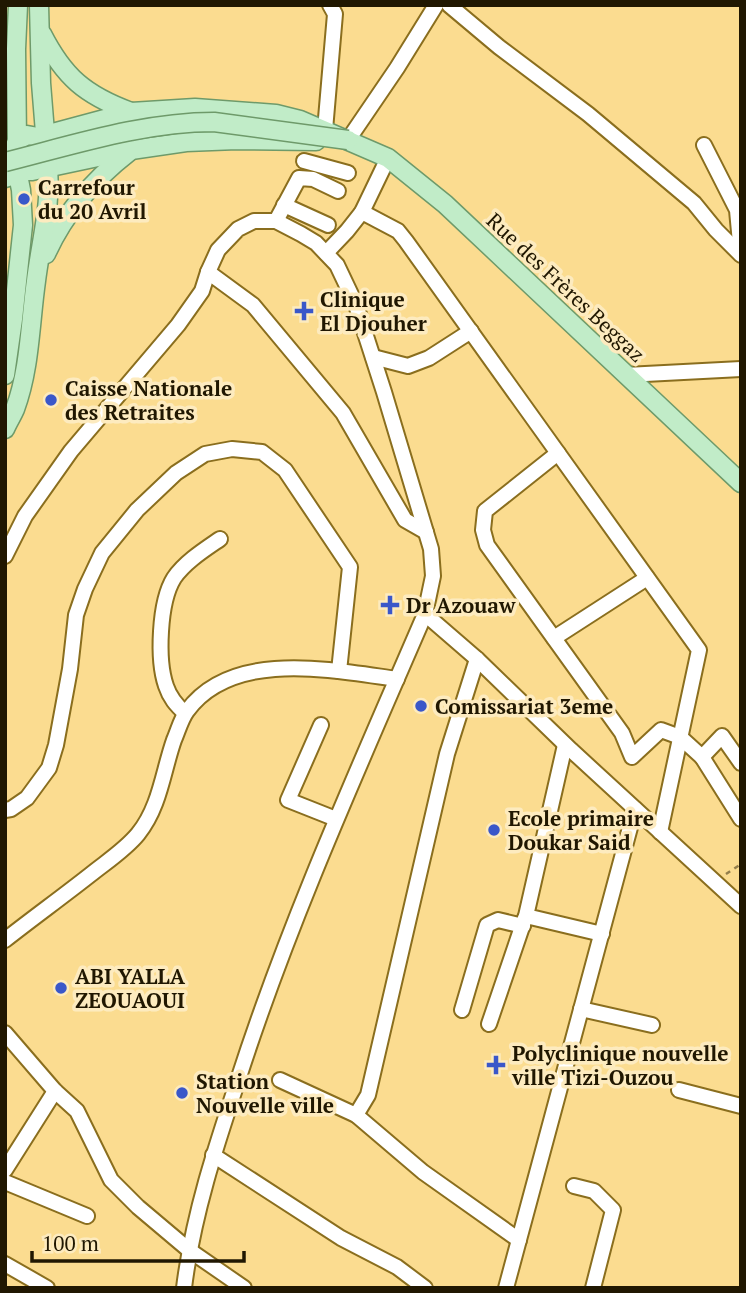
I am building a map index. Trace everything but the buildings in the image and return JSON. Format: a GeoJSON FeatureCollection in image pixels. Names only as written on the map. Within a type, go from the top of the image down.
{"type":"FeatureCollection","features":[{"type":"Feature","properties":{"kind":"main road"},"geometry":{"type":"LineString","coordinates":[[5,429],[15,409],[23,379],[49,199],[26,157],[16,48],[18,5]]}},
{"type":"Feature","properties":{"kind":"main road"},"geometry":{"type":"LineString","coordinates":[[5,375],[23,225],[21,190],[39,29],[38,5]]}},
{"type":"Feature","properties":{"kind":"main road"},"geometry":{"type":"LineString","coordinates":[[39,29],[50,51],[65,71],[84,89],[106,103],[131,112]]}},
{"type":"Feature","properties":{"kind":"main road"},"geometry":{"type":"LineString","coordinates":[[5,83],[16,48]]}},
{"type":"Feature","properties":{"kind":"main road","name":"Rue des Frères Beggaz"},"geometry":{"type":"LineString","coordinates":[[131,112],[195,108],[276,114],[300,120],[388,158],[445,204],[741,483]]}},
{"type":"Feature","properties":{"kind":"main road"},"geometry":{"type":"LineString","coordinates":[[26,157],[131,112]]}},
{"type":"Feature","properties":{"kind":"main road"},"geometry":{"type":"LineString","coordinates":[[26,157],[144,129],[198,122],[348,140]]}},
{"type":"Feature","properties":{"kind":"main road"},"geometry":{"type":"LineString","coordinates":[[26,157],[131,150],[186,142],[348,140]]}},
{"type":"Feature","properties":{"kind":"main road"},"geometry":{"type":"LineString","coordinates":[[36,280],[54,237],[80,198],[104,172],[131,150]]}},
{"type":"Feature","properties":{"kind":"main road"},"geometry":{"type":"LineString","coordinates":[[5,316],[10,344]]}},
{"type":"Feature","properties":{"kind":"street"},"geometry":{"type":"LineString","coordinates":[[325,130],[335,14],[330,5]]}},
{"type":"Feature","properties":{"kind":"street"},"geometry":{"type":"LineString","coordinates":[[348,140],[436,5]]}},
{"type":"Feature","properties":{"kind":"street"},"geometry":{"type":"LineString","coordinates":[[449,5],[499,47],[588,114],[694,202],[716,230],[741,255]]}},
{"type":"Feature","properties":{"kind":"street"},"geometry":{"type":"LineString","coordinates":[[276,221],[299,178],[309,141]]}},
{"type":"Feature","properties":{"kind":"street"},"geometry":{"type":"LineString","coordinates":[[704,145],[737,210],[741,255]]}},
{"type":"Feature","properties":{"kind":"street"},"geometry":{"type":"LineString","coordinates":[[326,253],[362,212],[388,158]]}},
{"type":"Feature","properties":{"kind":"street"},"geometry":{"type":"LineString","coordinates":[[304,161],[348,173]]}},
{"type":"Feature","properties":{"kind":"street"},"geometry":{"type":"LineString","coordinates":[[299,178],[313,179],[338,191]]}},
{"type":"Feature","properties":{"kind":"street"},"geometry":{"type":"LineString","coordinates":[[284,205],[328,225]]}},
{"type":"Feature","properties":{"kind":"street"},"geometry":{"type":"LineString","coordinates":[[362,212],[398,232],[406,241],[699,650],[660,832]]}},
{"type":"Feature","properties":{"kind":"street"},"geometry":{"type":"LineString","coordinates":[[5,556],[25,516],[51,477],[89,428],[178,326],[202,291],[218,250],[238,229],[254,222],[276,221],[316,243],[337,265],[356,304],[373,357],[426,532],[433,576],[425,614],[336,819],[255,1026],[213,1155],[189,1250],[184,1288]]}},
{"type":"Feature","properties":{"kind":"street"},"geometry":{"type":"LineString","coordinates":[[208,272],[253,305],[343,413],[405,520],[426,532]]}},
{"type":"Feature","properties":{"kind":"street"},"geometry":{"type":"LineString","coordinates":[[373,357],[408,366],[429,358],[471,331]]}},
{"type":"Feature","properties":{"kind":"street"},"geometry":{"type":"LineString","coordinates":[[626,374],[741,369]]}},
{"type":"Feature","properties":{"kind":"street"},"geometry":{"type":"LineString","coordinates":[[5,810],[27,798],[49,768],[70,669],[76,615],[102,553],[147,500],[176,473],[205,454],[232,449],[262,452],[285,470],[349,567],[339,671]]}},
{"type":"Feature","properties":{"kind":"street"},"geometry":{"type":"LineString","coordinates":[[558,453],[485,511],[483,530],[487,545],[622,733],[632,757],[662,730],[680,737],[702,757],[741,819]]}},
{"type":"Feature","properties":{"kind":"street"},"geometry":{"type":"LineString","coordinates":[[185,712],[174,703],[166,685],[161,654],[161,623],[165,600],[174,578],[197,555],[220,539]]}},
{"type":"Feature","properties":{"kind":"street"},"geometry":{"type":"LineString","coordinates":[[554,638],[647,578]]}},
{"type":"Feature","properties":{"kind":"street"},"geometry":{"type":"LineString","coordinates":[[425,614],[477,659],[565,745],[741,906]]}},
{"type":"Feature","properties":{"kind":"street"},"geometry":{"type":"LineString","coordinates":[[356,1115],[368,1095],[447,754],[477,659]]}},
{"type":"Feature","properties":{"kind":"street"},"geometry":{"type":"LineString","coordinates":[[5,940],[120,851],[139,833],[152,811],[185,712],[203,693],[227,679],[258,671],[317,669],[397,679]]}},
{"type":"Feature","properties":{"kind":"street"},"geometry":{"type":"LineString","coordinates":[[321,725],[288,800],[336,819]]}},
{"type":"Feature","properties":{"kind":"street"},"geometry":{"type":"LineString","coordinates":[[702,757],[722,737],[741,764]]}},
{"type":"Feature","properties":{"kind":"street"},"geometry":{"type":"LineString","coordinates":[[489,1024],[524,921],[565,745]]}},
{"type":"Feature","properties":{"kind":"street"},"geometry":{"type":"LineString","coordinates":[[506,1288],[635,809]]}},
{"type":"Feature","properties":{"kind":"street"},"geometry":{"type":"LineString","coordinates":[[462,1010],[487,925],[498,920],[524,921],[601,934]]}},
{"type":"Feature","properties":{"kind":"street"},"geometry":{"type":"LineString","coordinates":[[581,1009],[652,1025]]}},
{"type":"Feature","properties":{"kind":"street"},"geometry":{"type":"LineString","coordinates":[[5,1033],[76,1111],[111,1180],[189,1250],[244,1288]]}},
{"type":"Feature","properties":{"kind":"street"},"geometry":{"type":"LineString","coordinates":[[280,1080],[356,1115],[423,1172],[519,1240]]}},
{"type":"Feature","properties":{"kind":"street"},"geometry":{"type":"LineString","coordinates":[[679,1090],[741,1106]]}},
{"type":"Feature","properties":{"kind":"street"},"geometry":{"type":"LineString","coordinates":[[5,1170],[55,1091]]}},
{"type":"Feature","properties":{"kind":"street"},"geometry":{"type":"LineString","coordinates":[[213,1155],[341,1238],[397,1267],[425,1288]]}},
{"type":"Feature","properties":{"kind":"street"},"geometry":{"type":"LineString","coordinates":[[5,1182],[87,1216]]}},
{"type":"Feature","properties":{"kind":"street"},"geometry":{"type":"LineString","coordinates":[[574,1186],[594,1191],[613,1210],[593,1288]]}},
{"type":"Feature","properties":{"kind":"street"},"geometry":{"type":"LineString","coordinates":[[5,1264],[47,1288]]}},
{"type":"Feature","properties":{"kind":"place","name":"Carrefour du 20 Avril"},"geometry":{"type":"Point","coordinates":[24,199]}},
{"type":"Feature","properties":{"kind":"place","name":"Clinique El Djouher"},"geometry":{"type":"Point","coordinates":[304,311]}},
{"type":"Feature","properties":{"kind":"place","name":"Caisse Nationale des Retraites"},"geometry":{"type":"Point","coordinates":[51,400]}},
{"type":"Feature","properties":{"kind":"place","name":"Dr Azouaw"},"geometry":{"type":"Point","coordinates":[390,605]}},
{"type":"Feature","properties":{"kind":"place","name":"Comissariat 3eme"},"geometry":{"type":"Point","coordinates":[421,706]}},
{"type":"Feature","properties":{"kind":"place","name":"Ecole primaire Doukar Said"},"geometry":{"type":"Point","coordinates":[494,830]}},
{"type":"Feature","properties":{"kind":"place","name":"ABI YALLA ZEOUAOUI"},"geometry":{"type":"Point","coordinates":[61,988]}},
{"type":"Feature","properties":{"kind":"place","name":"Polyclinique nouvelle ville Tizi-Ouzou"},"geometry":{"type":"Point","coordinates":[496,1065]}},
{"type":"Feature","properties":{"kind":"place","name":"Station Nouvelle ville"},"geometry":{"type":"Point","coordinates":[182,1093]}}]}
